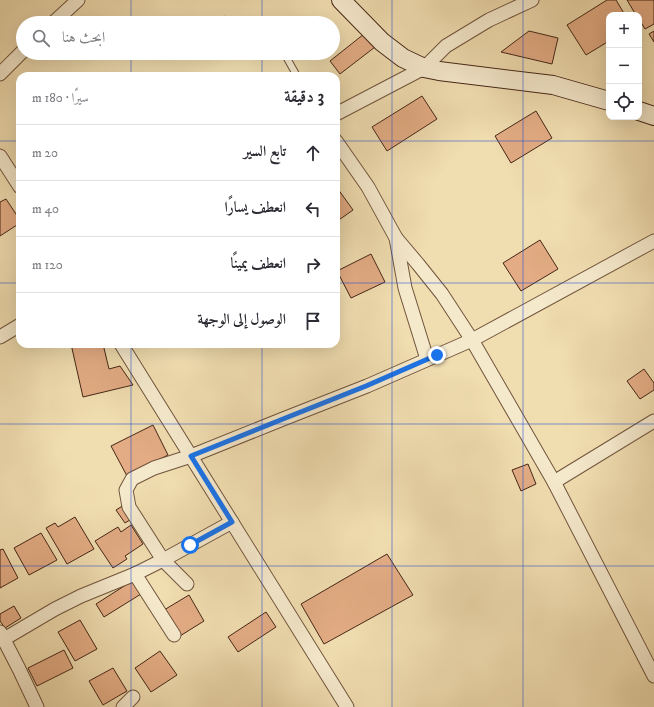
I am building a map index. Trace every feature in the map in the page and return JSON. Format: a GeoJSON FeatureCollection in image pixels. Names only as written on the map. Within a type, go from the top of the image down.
{"type":"FeatureCollection","features":[{"type":"Feature","properties":{"kind":"street"},"geometry":{"type":"LineString","coordinates":[[61,16],[78,0]]}},
{"type":"Feature","properties":{"kind":"street"},"geometry":{"type":"LineString","coordinates":[[341,0],[382,42],[403,58],[424,68],[553,85],[606,100]]}},
{"type":"Feature","properties":{"kind":"street"},"geometry":{"type":"LineString","coordinates":[[340,112],[424,68],[446,46],[489,20],[532,0]]}},
{"type":"Feature","properties":{"kind":"street"},"geometry":{"type":"LineString","coordinates":[[0,74],[16,58]]}},
{"type":"Feature","properties":{"kind":"street"},"geometry":{"type":"LineString","coordinates":[[642,112],[654,116]]}},
{"type":"Feature","properties":{"kind":"street"},"geometry":{"type":"LineString","coordinates":[[340,147],[368,187],[396,238],[442,294],[472,340],[554,482],[654,676]]}},
{"type":"Feature","properties":{"kind":"street"},"geometry":{"type":"LineString","coordinates":[[0,156],[16,181]]}},
{"type":"Feature","properties":{"kind":"street"},"geometry":{"type":"LineString","coordinates":[[396,238],[405,288],[427,360]]}},
{"type":"Feature","properties":{"kind":"street"},"geometry":{"type":"LineString","coordinates":[[187,584],[163,560],[129,507],[126,490],[132,479],[154,468],[191,456],[366,386],[472,340],[654,241]]}},
{"type":"Feature","properties":{"kind":"street"},"geometry":{"type":"LineString","coordinates":[[0,338],[16,328]]}},
{"type":"Feature","properties":{"kind":"street"},"geometry":{"type":"LineString","coordinates":[[124,348],[347,707]]}},
{"type":"Feature","properties":{"kind":"street"},"geometry":{"type":"LineString","coordinates":[[554,482],[654,421]]}},
{"type":"Feature","properties":{"kind":"street"},"geometry":{"type":"LineString","coordinates":[[36,707],[2,635],[81,596],[135,574],[232,522]]}},
{"type":"Feature","properties":{"kind":"street"},"geometry":{"type":"LineString","coordinates":[[135,574],[174,634]]}},
{"type":"Feature","properties":{"kind":"street"},"geometry":{"type":"LineString","coordinates":[[123,707],[133,697]]}},
{"type":"Feature","properties":{"kind":"lane"},"geometry":{"type":"LineString","coordinates":[[288,60],[295,72]]}},
{"type":"Feature","properties":{"kind":"building"},"geometry":{"type":"Polygon","coordinates":[[[607,0],[616,0],[623,12],[606,12],[606,43],[586,55],[567,25],[607,0]]]}},
{"type":"Feature","properties":{"kind":"building"},"geometry":{"type":"Polygon","coordinates":[[[627,0],[654,0],[654,24],[645,29],[642,24],[642,12],[634,12],[627,0]]]}},
{"type":"Feature","properties":{"kind":"building"},"geometry":{"type":"Polygon","coordinates":[[[529,31],[558,38],[552,64],[501,52],[529,31]]]}},
{"type":"Feature","properties":{"kind":"building"},"geometry":{"type":"Polygon","coordinates":[[[654,31],[654,42],[649,34],[654,31]]]}},
{"type":"Feature","properties":{"kind":"building"},"geometry":{"type":"Polygon","coordinates":[[[364,34],[375,47],[340,74],[340,72],[330,61],[340,60],[340,53],[364,34]]]}},
{"type":"Feature","properties":{"kind":"building"},"geometry":{"type":"Polygon","coordinates":[[[422,96],[437,119],[387,151],[372,127],[422,96]]]}},
{"type":"Feature","properties":{"kind":"building"},"geometry":{"type":"Polygon","coordinates":[[[536,111],[552,138],[511,163],[495,136],[536,111]]]}},
{"type":"Feature","properties":{"kind":"building"},"geometry":{"type":"Polygon","coordinates":[[[340,192],[353,210],[340,219],[340,192]]]}},
{"type":"Feature","properties":{"kind":"building"},"geometry":{"type":"Polygon","coordinates":[[[6,199],[16,214],[16,226],[0,236],[0,202],[6,199]]]}},
{"type":"Feature","properties":{"kind":"building"},"geometry":{"type":"Polygon","coordinates":[[[540,240],[558,269],[521,291],[503,263],[540,240]]]}},
{"type":"Feature","properties":{"kind":"building"},"geometry":{"type":"Polygon","coordinates":[[[371,254],[385,282],[351,298],[340,277],[340,270],[371,254]]]}},
{"type":"Feature","properties":{"kind":"building"},"geometry":{"type":"Polygon","coordinates":[[[72,348],[104,348],[109,369],[120,366],[133,385],[83,397],[72,348]]]}},
{"type":"Feature","properties":{"kind":"building"},"geometry":{"type":"Polygon","coordinates":[[[644,369],[654,383],[654,390],[640,399],[627,381],[644,369]]]}},
{"type":"Feature","properties":{"kind":"building"},"geometry":{"type":"Polygon","coordinates":[[[153,425],[168,455],[127,476],[111,446],[153,425]]]}},
{"type":"Feature","properties":{"kind":"building"},"geometry":{"type":"Polygon","coordinates":[[[528,464],[536,484],[521,491],[512,470],[528,464]]]}},
{"type":"Feature","properties":{"kind":"building"},"geometry":{"type":"Polygon","coordinates":[[[124,505],[133,518],[125,523],[116,510],[124,505]]]}},
{"type":"Feature","properties":{"kind":"building"},"geometry":{"type":"Polygon","coordinates":[[[75,517],[94,549],[67,564],[46,528],[55,523],[58,527],[75,517]]]}},
{"type":"Feature","properties":{"kind":"building"},"geometry":{"type":"Polygon","coordinates":[[[131,525],[143,544],[125,556],[127,559],[113,568],[95,541],[118,527],[121,532],[131,525]]]}},
{"type":"Feature","properties":{"kind":"building"},"geometry":{"type":"Polygon","coordinates":[[[41,533],[57,560],[29,575],[14,548],[41,533]]]}},
{"type":"Feature","properties":{"kind":"building"},"geometry":{"type":"Polygon","coordinates":[[[3,549],[18,578],[0,588],[0,550],[3,549]]]}},
{"type":"Feature","properties":{"kind":"building"},"geometry":{"type":"Polygon","coordinates":[[[387,554],[413,595],[324,644],[301,604],[387,554]]]}},
{"type":"Feature","properties":{"kind":"building"},"geometry":{"type":"Polygon","coordinates":[[[132,581],[141,594],[104,617],[96,604],[132,581]]]}},
{"type":"Feature","properties":{"kind":"building"},"geometry":{"type":"Polygon","coordinates":[[[189,595],[204,621],[180,636],[164,610],[189,595]]]}},
{"type":"Feature","properties":{"kind":"building"},"geometry":{"type":"Polygon","coordinates":[[[14,606],[21,618],[5,628],[0,621],[0,614],[14,606]]]}},
{"type":"Feature","properties":{"kind":"building"},"geometry":{"type":"Polygon","coordinates":[[[266,612],[276,627],[238,652],[228,637],[266,612]]]}},
{"type":"Feature","properties":{"kind":"building"},"geometry":{"type":"Polygon","coordinates":[[[80,620],[97,649],[75,661],[58,632],[80,620]]]}},
{"type":"Feature","properties":{"kind":"building"},"geometry":{"type":"Polygon","coordinates":[[[64,650],[73,668],[37,686],[28,668],[64,650]]]}},
{"type":"Feature","properties":{"kind":"building"},"geometry":{"type":"Polygon","coordinates":[[[160,651],[177,675],[151,692],[135,668],[160,651]]]}},
{"type":"Feature","properties":{"kind":"building"},"geometry":{"type":"Polygon","coordinates":[[[113,668],[127,691],[103,705],[89,681],[113,668]]]}},
{"type":"Feature","properties":{"kind":"route"},"geometry":{"type":"LineString","coordinates":[[190,545],[232,522],[191,456],[366,386],[437,355]]}}]}
